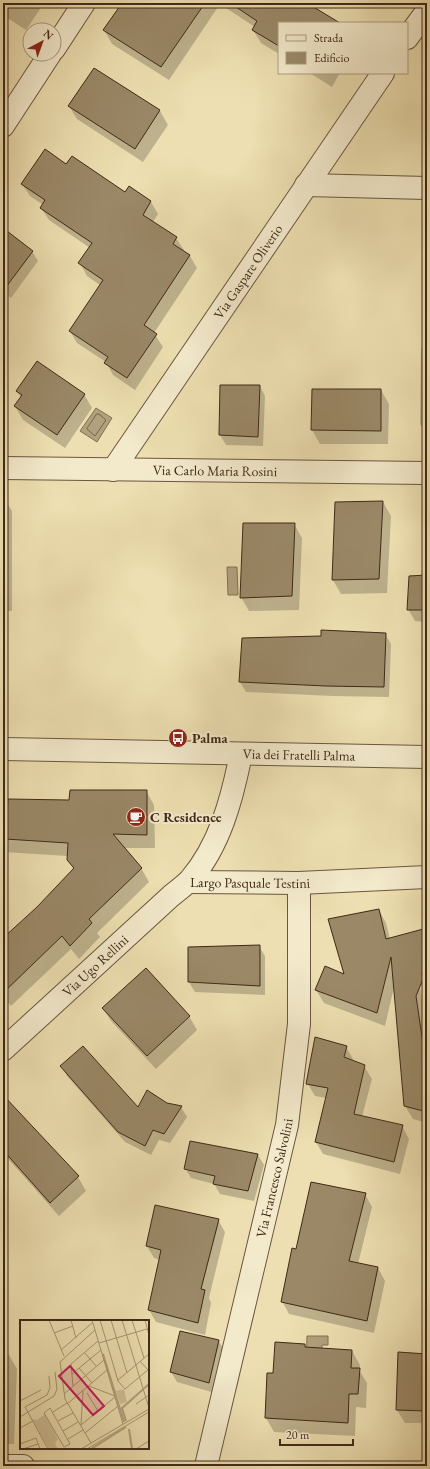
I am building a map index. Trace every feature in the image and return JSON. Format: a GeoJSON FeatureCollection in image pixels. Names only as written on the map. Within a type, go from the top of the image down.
{"type":"FeatureCollection","features":[{"type":"Feature","properties":{"kind":"street"},"geometry":{"type":"LineString","coordinates":[[62,37],[84,3]]}},
{"type":"Feature","properties":{"kind":"street"},"geometry":{"type":"LineString","coordinates":[[408,37],[427,11]]}},
{"type":"Feature","properties":{"kind":"street"},"geometry":{"type":"LineString","coordinates":[[3,126],[45,62]]}},
{"type":"Feature","properties":{"kind":"street","name":"Via Gaspare Oliverio"},"geometry":{"type":"LineString","coordinates":[[112,470],[382,74]]}},
{"type":"Feature","properties":{"kind":"street"},"geometry":{"type":"LineString","coordinates":[[306,184],[427,188]]}},
{"type":"Feature","properties":{"kind":"street","name":"Via Carlo Maria Rosini"},"geometry":{"type":"LineString","coordinates":[[3,468],[427,473]]}},
{"type":"Feature","properties":{"kind":"street","name":"Via dei Fratelli Palma"},"geometry":{"type":"LineString","coordinates":[[3,749],[427,757]]}},
{"type":"Feature","properties":{"kind":"street","name":"Largo Pasquale Testini"},"geometry":{"type":"LineString","coordinates":[[189,882],[209,852],[221,828],[229,808],[241,754]]}},
{"type":"Feature","properties":{"kind":"street","name":"Largo Pasquale Testini"},"geometry":{"type":"LineString","coordinates":[[189,882],[299,883],[427,877]]}},
{"type":"Feature","properties":{"kind":"street","name":"Via Ugo Rellini"},"geometry":{"type":"LineString","coordinates":[[3,1050],[171,896],[189,882]]}},
{"type":"Feature","properties":{"kind":"street","name":"Via Francesco Salvolini"},"geometry":{"type":"LineString","coordinates":[[206,1466],[287,1125],[299,1024],[299,883]]}},
{"type":"Feature","properties":{"kind":"street"},"geometry":{"type":"LineString","coordinates":[[3,1466],[23,1466]]}},
{"type":"Feature","properties":{"kind":"water"},"geometry":{"type":"Polygon","coordinates":[[[96,408],[112,418],[97,442],[80,431],[96,408]]]}},
{"type":"Feature","properties":{"kind":"water"},"geometry":{"type":"Polygon","coordinates":[[[227,567],[237,567],[238,595],[228,595],[227,567]]]}},
{"type":"Feature","properties":{"kind":"water"},"geometry":{"type":"Polygon","coordinates":[[[307,1336],[328,1336],[328,1345],[322,1345],[321,1368],[306,1368],[307,1336]]]}},
{"type":"Feature","properties":{"kind":"building"},"geometry":{"type":"Polygon","coordinates":[[[122,3],[205,3],[161,67],[103,30],[122,3]]]}},
{"type":"Feature","properties":{"kind":"building"},"geometry":{"type":"Polygon","coordinates":[[[230,3],[307,3],[338,22],[278,22],[278,45],[252,30],[257,21],[230,3]]]}},
{"type":"Feature","properties":{"kind":"building"},"geometry":{"type":"Polygon","coordinates":[[[94,68],[160,110],[135,149],[68,106],[94,68]]]}},
{"type":"Feature","properties":{"kind":"building"},"geometry":{"type":"Polygon","coordinates":[[[45,149],[66,164],[72,156],[125,192],[129,186],[151,201],[143,215],[177,237],[173,244],[190,255],[144,325],[157,334],[127,378],[104,363],[108,357],[69,331],[103,280],[78,263],[92,243],[40,208],[45,200],[21,184],[45,149]]]}},
{"type":"Feature","properties":{"kind":"building"},"geometry":{"type":"Polygon","coordinates":[[[3,228],[33,251],[3,291],[3,228]]]}},
{"type":"Feature","properties":{"kind":"building"},"geometry":{"type":"Polygon","coordinates":[[[37,361],[85,394],[57,435],[14,406],[22,395],[16,391],[37,361]]]}},
{"type":"Feature","properties":{"kind":"building"},"geometry":{"type":"Polygon","coordinates":[[[220,385],[260,385],[258,437],[219,435],[220,385]]]}},
{"type":"Feature","properties":{"kind":"building"},"geometry":{"type":"Polygon","coordinates":[[[312,389],[381,389],[381,431],[311,430],[312,389]]]}},
{"type":"Feature","properties":{"kind":"building"},"geometry":{"type":"Polygon","coordinates":[[[383,501],[379,579],[332,580],[335,502],[383,501]]]}},
{"type":"Feature","properties":{"kind":"building"},"geometry":{"type":"Polygon","coordinates":[[[243,523],[295,523],[292,596],[240,598],[243,523]]]}},
{"type":"Feature","properties":{"kind":"building"},"geometry":{"type":"Polygon","coordinates":[[[427,575],[427,610],[407,610],[409,576],[427,575]]]}},
{"type":"Feature","properties":{"kind":"building"},"geometry":{"type":"Polygon","coordinates":[[[321,630],[386,633],[384,687],[239,682],[242,638],[321,636],[321,630]]]}},
{"type":"Feature","properties":{"kind":"building"},"geometry":{"type":"Polygon","coordinates":[[[70,790],[147,790],[147,835],[113,834],[142,868],[89,919],[92,923],[70,946],[62,936],[3,993],[3,938],[37,907],[74,868],[67,860],[68,843],[5,839],[8,799],[69,800],[70,790]]]}},
{"type":"Feature","properties":{"kind":"building"},"geometry":{"type":"Polygon","coordinates":[[[379,909],[386,939],[427,928],[427,971],[422,972],[423,979],[416,996],[427,1071],[427,1112],[404,1106],[391,957],[377,1013],[315,990],[325,966],[344,974],[328,919],[379,909]]]}},
{"type":"Feature","properties":{"kind":"building"},"geometry":{"type":"Polygon","coordinates":[[[260,945],[260,986],[188,982],[188,947],[260,945]]]}},
{"type":"Feature","properties":{"kind":"building"},"geometry":{"type":"Polygon","coordinates":[[[146,968],[190,1016],[147,1056],[102,1008],[146,968]]]}},
{"type":"Feature","properties":{"kind":"building"},"geometry":{"type":"Polygon","coordinates":[[[315,1037],[347,1046],[344,1057],[365,1065],[354,1114],[403,1125],[394,1162],[315,1142],[328,1088],[306,1084],[315,1037]]]}},
{"type":"Feature","properties":{"kind":"building"},"geometry":{"type":"Polygon","coordinates":[[[83,1046],[138,1107],[147,1090],[167,1103],[182,1106],[164,1134],[153,1130],[145,1146],[118,1132],[60,1066],[83,1046]]]}},
{"type":"Feature","properties":{"kind":"building"},"geometry":{"type":"Polygon","coordinates":[[[3,1095],[79,1176],[50,1203],[3,1150],[3,1095]]]}},
{"type":"Feature","properties":{"kind":"building"},"geometry":{"type":"Polygon","coordinates":[[[190,1141],[258,1154],[248,1191],[213,1184],[215,1176],[184,1169],[190,1141]]]}},
{"type":"Feature","properties":{"kind":"building"},"geometry":{"type":"Polygon","coordinates":[[[311,1182],[366,1193],[349,1261],[378,1267],[367,1321],[281,1302],[292,1248],[296,1249],[311,1182]]]}},
{"type":"Feature","properties":{"kind":"building"},"geometry":{"type":"Polygon","coordinates":[[[155,1205],[219,1219],[201,1289],[205,1290],[198,1323],[148,1310],[161,1250],[146,1246],[155,1205]]]}},
{"type":"Feature","properties":{"kind":"building"},"geometry":{"type":"Polygon","coordinates":[[[180,1331],[219,1340],[209,1383],[170,1372],[180,1331]]]}},
{"type":"Feature","properties":{"kind":"building"},"geometry":{"type":"Polygon","coordinates":[[[275,1342],[305,1344],[305,1347],[352,1350],[351,1368],[360,1368],[358,1394],[349,1394],[348,1423],[265,1418],[267,1373],[273,1373],[275,1342]]]}},
{"type":"Feature","properties":{"kind":"building"},"geometry":{"type":"Polygon","coordinates":[[[398,1352],[427,1354],[427,1411],[396,1410],[398,1352]]]}},
{"type":"Feature","properties":{"kind":"place","name":"Palma"},"geometry":{"type":"Point","coordinates":[178,738]}},
{"type":"Feature","properties":{"kind":"place","name":"C Residence"},"geometry":{"type":"Point","coordinates":[136,817]}}]}
